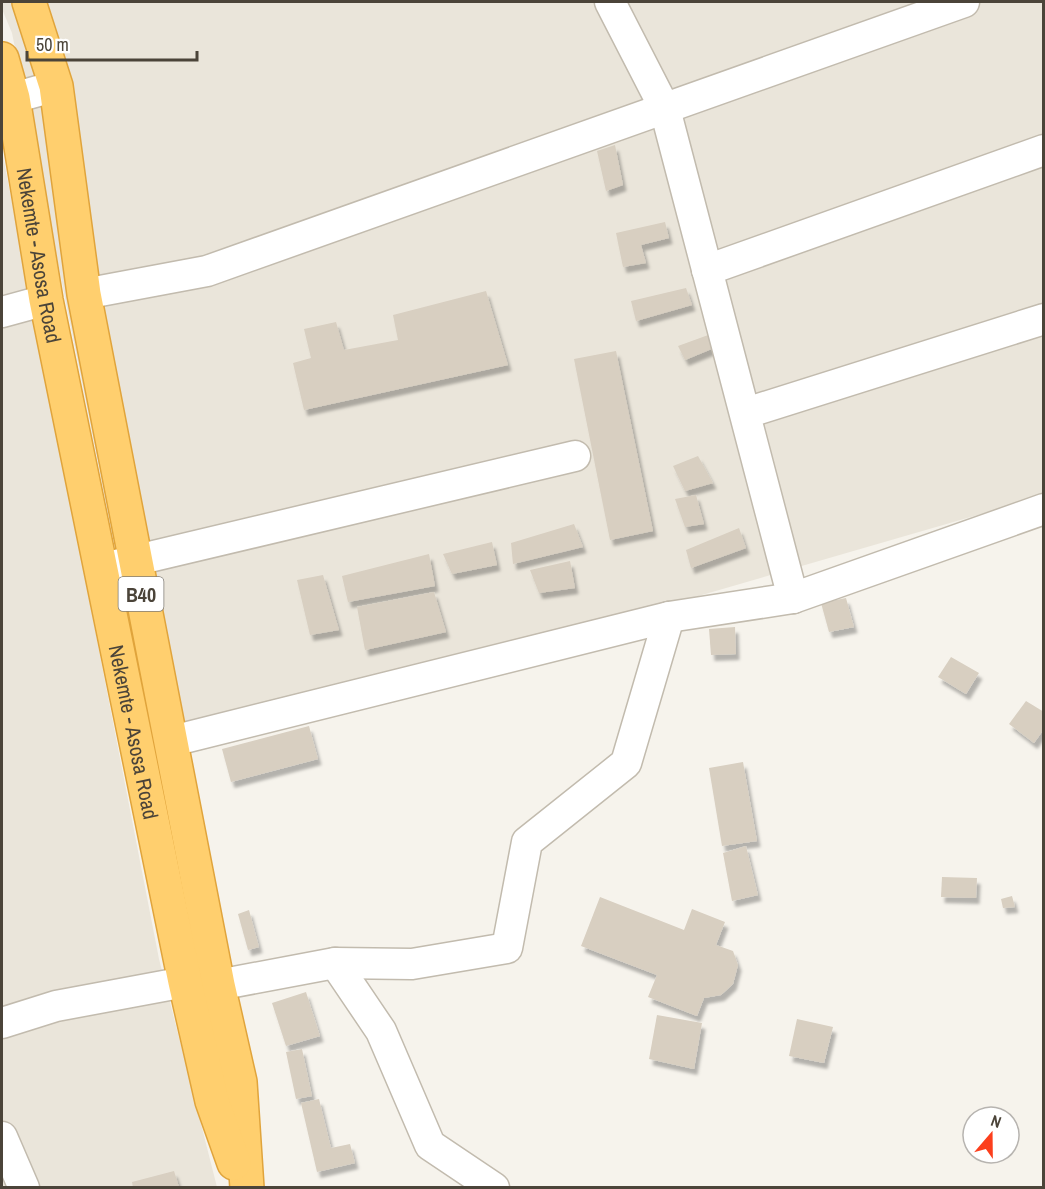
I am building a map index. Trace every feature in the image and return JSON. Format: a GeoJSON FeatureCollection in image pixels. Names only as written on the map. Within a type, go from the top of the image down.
{"type":"FeatureCollection","features":[{"type":"Feature","properties":{"kind":"highway","name":"B40"},"geometry":{"type":"LineString","coordinates":[[29,2],[56,86],[84,294],[218,986],[240,1082],[245,1188]]}},
{"type":"Feature","properties":{"kind":"highway","name":"Nekemte - Asosa Road"},"geometry":{"type":"LineString","coordinates":[[2,59],[13,98],[46,300],[184,982],[212,1101],[245,1188]]}},
{"type":"Feature","properties":{"kind":"street"},"geometry":{"type":"LineString","coordinates":[[610,2],[665,109],[793,598]]}},
{"type":"Feature","properties":{"kind":"street"},"geometry":{"type":"LineString","coordinates":[[84,294],[207,271],[964,2]]}},
{"type":"Feature","properties":{"kind":"street"},"geometry":{"type":"LineString","coordinates":[[13,98],[56,86]]}},
{"type":"Feature","properties":{"kind":"street"},"geometry":{"type":"LineString","coordinates":[[706,270],[1044,150]]}},
{"type":"Feature","properties":{"kind":"street"},"geometry":{"type":"LineString","coordinates":[[2,312],[46,300]]}},
{"type":"Feature","properties":{"kind":"street"},"geometry":{"type":"LineString","coordinates":[[746,413],[1044,319]]}},
{"type":"Feature","properties":{"kind":"street"},"geometry":{"type":"LineString","coordinates":[[102,568],[575,456]]}},
{"type":"Feature","properties":{"kind":"street"},"geometry":{"type":"LineString","coordinates":[[172,741],[669,617],[793,598],[1044,509]]}},
{"type":"Feature","properties":{"kind":"street"},"geometry":{"type":"LineString","coordinates":[[218,986],[335,963],[412,964],[507,948],[527,842],[626,763],[669,617]]}},
{"type":"Feature","properties":{"kind":"street"},"geometry":{"type":"LineString","coordinates":[[335,963],[381,1031],[430,1145],[494,1188]]}},
{"type":"Feature","properties":{"kind":"street"},"geometry":{"type":"LineString","coordinates":[[2,1023],[56,1006],[184,982]]}},
{"type":"Feature","properties":{"kind":"street"},"geometry":{"type":"LineString","coordinates":[[2,1137],[24,1188]]}},
{"type":"Feature","properties":{"kind":"shaded area"},"geometry":{"type":"Polygon","coordinates":[[[2,2],[1043,2],[1043,496],[306,710],[153,737],[12,33],[2,9],[2,2]]]}},
{"type":"Feature","properties":{"kind":"shaded area"},"geometry":{"type":"Polygon","coordinates":[[[2,151],[159,959],[217,1187],[2,1187],[2,151]]]}},
{"type":"Feature","properties":{"kind":"building"},"geometry":{"type":"Polygon","coordinates":[[[615,145],[623,185],[606,191],[597,151],[615,145]]]}},
{"type":"Feature","properties":{"kind":"building"},"geometry":{"type":"Polygon","coordinates":[[[665,222],[669,238],[641,245],[646,263],[623,267],[616,233],[665,222]]]}},
{"type":"Feature","properties":{"kind":"building"},"geometry":{"type":"Polygon","coordinates":[[[686,288],[692,305],[636,321],[631,301],[686,288]]]}},
{"type":"Feature","properties":{"kind":"building"},"geometry":{"type":"Polygon","coordinates":[[[486,291],[508,365],[304,410],[293,363],[311,358],[304,329],[336,322],[344,350],[398,340],[393,315],[486,291]]]}},
{"type":"Feature","properties":{"kind":"building"},"geometry":{"type":"Polygon","coordinates":[[[711,334],[714,348],[685,360],[678,346],[711,334]]]}},
{"type":"Feature","properties":{"kind":"building"},"geometry":{"type":"Polygon","coordinates":[[[616,351],[653,531],[610,540],[574,359],[616,351]]]}},
{"type":"Feature","properties":{"kind":"building"},"geometry":{"type":"Polygon","coordinates":[[[698,456],[713,483],[685,491],[673,466],[698,456]]]}},
{"type":"Feature","properties":{"kind":"building"},"geometry":{"type":"Polygon","coordinates":[[[696,495],[704,524],[685,527],[675,499],[696,495]]]}},
{"type":"Feature","properties":{"kind":"building"},"geometry":{"type":"Polygon","coordinates":[[[574,524],[583,547],[513,564],[511,543],[574,524]]]}},
{"type":"Feature","properties":{"kind":"building"},"geometry":{"type":"Polygon","coordinates":[[[739,528],[746,548],[691,568],[686,550],[739,528]]]}},
{"type":"Feature","properties":{"kind":"building"},"geometry":{"type":"Polygon","coordinates":[[[492,542],[497,565],[452,574],[443,554],[492,542]]]}},
{"type":"Feature","properties":{"kind":"building"},"geometry":{"type":"Polygon","coordinates":[[[429,554],[435,586],[348,602],[342,576],[429,554]]]}},
{"type":"Feature","properties":{"kind":"building"},"geometry":{"type":"Polygon","coordinates":[[[570,561],[575,588],[539,593],[530,570],[570,561]]]}},
{"type":"Feature","properties":{"kind":"building"},"geometry":{"type":"Polygon","coordinates":[[[323,575],[339,630],[310,635],[297,580],[323,575]]]}},
{"type":"Feature","properties":{"kind":"building"},"geometry":{"type":"Polygon","coordinates":[[[434,592],[446,632],[365,650],[357,607],[434,592]]]}},
{"type":"Feature","properties":{"kind":"building"},"geometry":{"type":"Polygon","coordinates":[[[846,598],[854,627],[829,632],[821,603],[846,598]]]}},
{"type":"Feature","properties":{"kind":"building"},"geometry":{"type":"Polygon","coordinates":[[[735,627],[736,654],[711,655],[709,629],[735,627]]]}},
{"type":"Feature","properties":{"kind":"building"},"geometry":{"type":"Polygon","coordinates":[[[951,657],[979,673],[966,694],[938,677],[951,657]]]}},
{"type":"Feature","properties":{"kind":"building"},"geometry":{"type":"Polygon","coordinates":[[[1026,701],[1044,712],[1044,729],[1034,743],[1009,724],[1026,701]]]}},
{"type":"Feature","properties":{"kind":"building"},"geometry":{"type":"Polygon","coordinates":[[[309,726],[318,759],[231,782],[222,749],[309,726]]]}},
{"type":"Feature","properties":{"kind":"building"},"geometry":{"type":"Polygon","coordinates":[[[743,762],[757,841],[722,846],[709,768],[743,762]]]}},
{"type":"Feature","properties":{"kind":"building"},"geometry":{"type":"Polygon","coordinates":[[[746,846],[758,895],[732,901],[723,853],[746,846]]]}},
{"type":"Feature","properties":{"kind":"building"},"geometry":{"type":"Polygon","coordinates":[[[942,877],[977,878],[976,898],[941,897],[942,877]]]}},
{"type":"Feature","properties":{"kind":"building"},"geometry":{"type":"Polygon","coordinates":[[[1012,896],[1015,907],[1003,908],[1001,899],[1012,896]]]}},
{"type":"Feature","properties":{"kind":"building"},"geometry":{"type":"Polygon","coordinates":[[[600,897],[684,930],[692,909],[725,922],[716,945],[733,951],[738,965],[733,984],[721,995],[704,998],[697,1016],[648,997],[657,975],[581,946],[600,897]]]}},
{"type":"Feature","properties":{"kind":"building"},"geometry":{"type":"Polygon","coordinates":[[[249,910],[259,947],[248,950],[238,914],[249,910]]]}},
{"type":"Feature","properties":{"kind":"building"},"geometry":{"type":"Polygon","coordinates":[[[306,992],[320,1036],[286,1046],[272,1003],[306,992]]]}},
{"type":"Feature","properties":{"kind":"building"},"geometry":{"type":"Polygon","coordinates":[[[657,1015],[702,1023],[694,1069],[649,1059],[657,1015]]]}},
{"type":"Feature","properties":{"kind":"building"},"geometry":{"type":"Polygon","coordinates":[[[797,1019],[833,1027],[824,1063],[789,1056],[797,1019]]]}},
{"type":"Feature","properties":{"kind":"building"},"geometry":{"type":"Polygon","coordinates":[[[302,1049],[312,1096],[296,1099],[286,1052],[302,1049]]]}},
{"type":"Feature","properties":{"kind":"building"},"geometry":{"type":"Polygon","coordinates":[[[319,1099],[331,1148],[350,1144],[355,1163],[317,1172],[301,1103],[319,1099]]]}},
{"type":"Feature","properties":{"kind":"building"},"geometry":{"type":"Polygon","coordinates":[[[174,1171],[179,1187],[133,1188],[132,1182],[174,1171]]]}}]}
